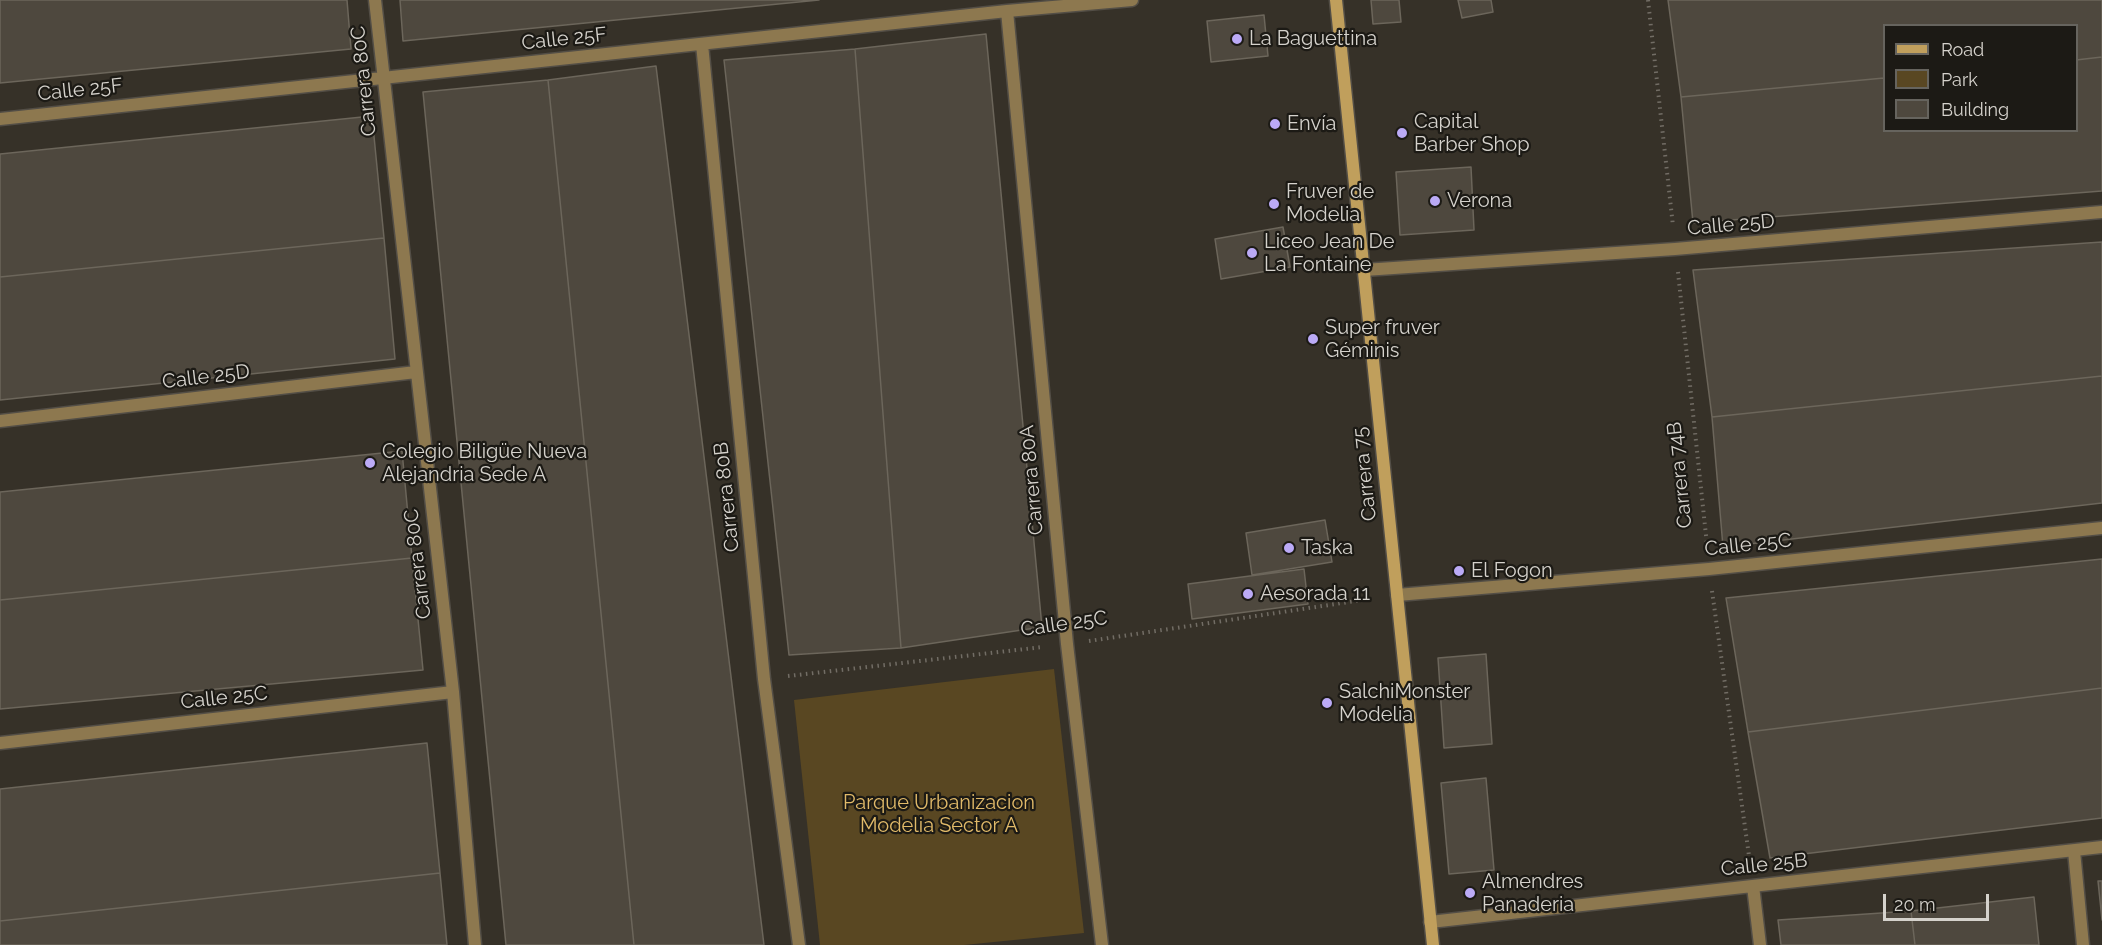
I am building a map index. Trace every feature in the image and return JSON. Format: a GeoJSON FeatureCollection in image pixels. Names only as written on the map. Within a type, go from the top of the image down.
{"type":"FeatureCollection","features":[{"type":"Feature","properties":{"kind":"street","name":"Carrera 80C"},"geometry":{"type":"LineString","coordinates":[[375,0],[453,692],[475,945]]}},
{"type":"Feature","properties":{"kind":"street","name":"Calle 25F"},"geometry":{"type":"LineString","coordinates":[[0,119],[1007,11],[1132,0]]}},
{"type":"Feature","properties":{"kind":"street","name":"Carrera 75"},"geometry":{"type":"LineString","coordinates":[[1336,0],[1433,945]]}},
{"type":"Feature","properties":{"kind":"street","name":"Carrera 80A"},"geometry":{"type":"LineString","coordinates":[[1007,11],[1067,644],[1102,945]]}},
{"type":"Feature","properties":{"kind":"street","name":"Carrera 80B"},"geometry":{"type":"LineString","coordinates":[[702,44],[764,679],[799,945]]}},
{"type":"Feature","properties":{"kind":"street","name":"Calle 25D"},"geometry":{"type":"LineString","coordinates":[[1364,270],[1675,249],[2102,212]]}},
{"type":"Feature","properties":{"kind":"street","name":"Calle 25D"},"geometry":{"type":"LineString","coordinates":[[0,421],[416,372]]}},
{"type":"Feature","properties":{"kind":"street","name":"Calle 25C"},"geometry":{"type":"LineString","coordinates":[[1397,595],[1709,569],[2102,528]]}},
{"type":"Feature","properties":{"kind":"street","name":"Calle 25C"},"geometry":{"type":"LineString","coordinates":[[0,743],[453,692]]}},
{"type":"Feature","properties":{"kind":"street","name":"Calle 25B"},"geometry":{"type":"LineString","coordinates":[[1430,922],[2102,848]]}},
{"type":"Feature","properties":{"kind":"street"},"geometry":{"type":"LineString","coordinates":[[2074,851],[2083,945]]}},
{"type":"Feature","properties":{"kind":"street"},"geometry":{"type":"LineString","coordinates":[[1753,886],[1760,945]]}},
{"type":"Feature","properties":{"kind":"path","name":"Carrera 74B"},"geometry":{"type":"LineString","coordinates":[[1648,0],[1709,569],[1753,886]]}},
{"type":"Feature","properties":{"kind":"path","name":"Calle 25C"},"geometry":{"type":"LineString","coordinates":[[764,679],[1067,644],[1369,599]]}},
{"type":"Feature","properties":{"kind":"green space","name":"Parque Urbanizacion Modelia Sector A"},"geometry":{"type":"Polygon","coordinates":[[[1054,669],[1084,933],[964,945],[820,945],[794,700],[1054,669]]]}},
{"type":"Feature","properties":{"kind":"building"},"geometry":{"type":"Polygon","coordinates":[[[0,0],[347,0],[351,49],[0,83],[0,0]]]}},
{"type":"Feature","properties":{"kind":"building"},"geometry":{"type":"Polygon","coordinates":[[[400,0],[819,0],[403,41],[400,0]]]}},
{"type":"Feature","properties":{"kind":"building"},"geometry":{"type":"Polygon","coordinates":[[[1371,0],[1399,0],[1401,22],[1373,24],[1371,0]]]}},
{"type":"Feature","properties":{"kind":"building"},"geometry":{"type":"Polygon","coordinates":[[[1458,0],[1491,0],[1493,12],[1462,18],[1458,0]]]}},
{"type":"Feature","properties":{"kind":"building"},"geometry":{"type":"Polygon","coordinates":[[[1668,0],[2102,0],[2102,57],[2078,60],[2078,24],[1883,24],[1883,78],[1681,97],[1668,0]]]}},
{"type":"Feature","properties":{"kind":"building","name":"La Baguettina"},"geometry":{"type":"Polygon","coordinates":[[[1264,15],[1268,56],[1211,62],[1207,21],[1264,15]]]}},
{"type":"Feature","properties":{"kind":"building"},"geometry":{"type":"Polygon","coordinates":[[[986,34],[1042,627],[901,648],[855,49],[986,34]]]}},
{"type":"Feature","properties":{"kind":"building"},"geometry":{"type":"Polygon","coordinates":[[[855,49],[901,648],[789,655],[724,60],[855,49]]]}},
{"type":"Feature","properties":{"kind":"building"},"geometry":{"type":"Polygon","coordinates":[[[2102,57],[2102,191],[1693,223],[1681,97],[1883,78],[1883,132],[2078,132],[2078,60],[2102,57]]]}},
{"type":"Feature","properties":{"kind":"building"},"geometry":{"type":"Polygon","coordinates":[[[656,66],[764,945],[634,945],[548,80],[656,66]]]}},
{"type":"Feature","properties":{"kind":"building"},"geometry":{"type":"Polygon","coordinates":[[[548,80],[634,945],[506,945],[423,92],[548,80]]]}},
{"type":"Feature","properties":{"kind":"building"},"geometry":{"type":"Polygon","coordinates":[[[372,116],[384,238],[0,277],[0,154],[372,116]]]}},
{"type":"Feature","properties":{"kind":"building","name":"Verona"},"geometry":{"type":"Polygon","coordinates":[[[1471,167],[1474,230],[1400,235],[1396,172],[1471,167]]]}},
{"type":"Feature","properties":{"kind":"building","name":"Liceo Jean De La Fontaine"},"geometry":{"type":"Polygon","coordinates":[[[1283,227],[1290,267],[1221,279],[1215,239],[1283,227]]]}},
{"type":"Feature","properties":{"kind":"building"},"geometry":{"type":"Polygon","coordinates":[[[384,238],[395,359],[0,400],[0,277],[384,238]]]}},
{"type":"Feature","properties":{"kind":"building"},"geometry":{"type":"Polygon","coordinates":[[[2102,242],[2102,376],[1712,417],[1693,270],[2102,242]]]}},
{"type":"Feature","properties":{"kind":"building"},"geometry":{"type":"Polygon","coordinates":[[[2102,376],[2102,503],[1723,547],[1712,417],[2102,376]]]}},
{"type":"Feature","properties":{"kind":"building"},"geometry":{"type":"Polygon","coordinates":[[[402,451],[412,558],[0,600],[0,492],[402,451]]]}},
{"type":"Feature","properties":{"kind":"building","name":"Taska"},"geometry":{"type":"Polygon","coordinates":[[[1325,520],[1332,562],[1252,575],[1246,533],[1325,520]]]}},
{"type":"Feature","properties":{"kind":"building"},"geometry":{"type":"Polygon","coordinates":[[[412,558],[423,670],[0,709],[0,600],[412,558]]]}},
{"type":"Feature","properties":{"kind":"building"},"geometry":{"type":"Polygon","coordinates":[[[2102,559],[2102,688],[1748,732],[1726,598],[2102,559]]]}},
{"type":"Feature","properties":{"kind":"building","name":"Aesorada 11"},"geometry":{"type":"Polygon","coordinates":[[[1304,569],[1308,604],[1192,619],[1188,584],[1304,569]]]}},
{"type":"Feature","properties":{"kind":"building"},"geometry":{"type":"Polygon","coordinates":[[[1486,654],[1492,744],[1444,748],[1438,658],[1486,654]]]}},
{"type":"Feature","properties":{"kind":"building"},"geometry":{"type":"Polygon","coordinates":[[[2102,688],[2102,818],[1770,858],[1748,732],[2102,688]]]}},
{"type":"Feature","properties":{"kind":"building"},"geometry":{"type":"Polygon","coordinates":[[[427,743],[440,873],[0,921],[0,789],[427,743]]]}},
{"type":"Feature","properties":{"kind":"building"},"geometry":{"type":"Polygon","coordinates":[[[1486,778],[1494,870],[1449,874],[1441,783],[1486,778]]]}},
{"type":"Feature","properties":{"kind":"building"},"geometry":{"type":"Polygon","coordinates":[[[440,873],[447,945],[0,945],[0,921],[440,873]]]}},
{"type":"Feature","properties":{"kind":"building"},"geometry":{"type":"Polygon","coordinates":[[[2098,881],[2102,881],[2102,920],[2098,881]]]}},
{"type":"Feature","properties":{"kind":"building"},"geometry":{"type":"Polygon","coordinates":[[[2034,897],[2039,945],[1915,945],[1911,911],[2034,897]]]}},
{"type":"Feature","properties":{"kind":"building"},"geometry":{"type":"Polygon","coordinates":[[[1911,911],[1915,945],[1781,945],[1778,920],[1911,911]]]}},
{"type":"Feature","properties":{"kind":"place","name":"La Baguettina"},"geometry":{"type":"Point","coordinates":[1237,39]}},
{"type":"Feature","properties":{"kind":"place","name":"Envía"},"geometry":{"type":"Point","coordinates":[1275,124]}},
{"type":"Feature","properties":{"kind":"place","name":"Capital Barber Shop"},"geometry":{"type":"Point","coordinates":[1402,133]}},
{"type":"Feature","properties":{"kind":"place","name":"Verona"},"geometry":{"type":"Point","coordinates":[1435,201]}},
{"type":"Feature","properties":{"kind":"place","name":"Fruver de Modelia"},"geometry":{"type":"Point","coordinates":[1274,204]}},
{"type":"Feature","properties":{"kind":"place","name":"Liceo Jean De La Fontaine"},"geometry":{"type":"Point","coordinates":[1252,253]}},
{"type":"Feature","properties":{"kind":"place","name":"Super fruver Géminis"},"geometry":{"type":"Point","coordinates":[1313,339]}},
{"type":"Feature","properties":{"kind":"place","name":"Colegio Biligüe Nueva Alejandria Sede A"},"geometry":{"type":"Point","coordinates":[370,463]}},
{"type":"Feature","properties":{"kind":"place","name":"Taska"},"geometry":{"type":"Point","coordinates":[1289,548]}},
{"type":"Feature","properties":{"kind":"place","name":"El Fogon"},"geometry":{"type":"Point","coordinates":[1459,571]}},
{"type":"Feature","properties":{"kind":"place","name":"Aesorada 11"},"geometry":{"type":"Point","coordinates":[1248,594]}},
{"type":"Feature","properties":{"kind":"place","name":"SalchiMonster Modelia"},"geometry":{"type":"Point","coordinates":[1327,703]}},
{"type":"Feature","properties":{"kind":"place","name":"Almendres Panaderia"},"geometry":{"type":"Point","coordinates":[1470,893]}}]}
